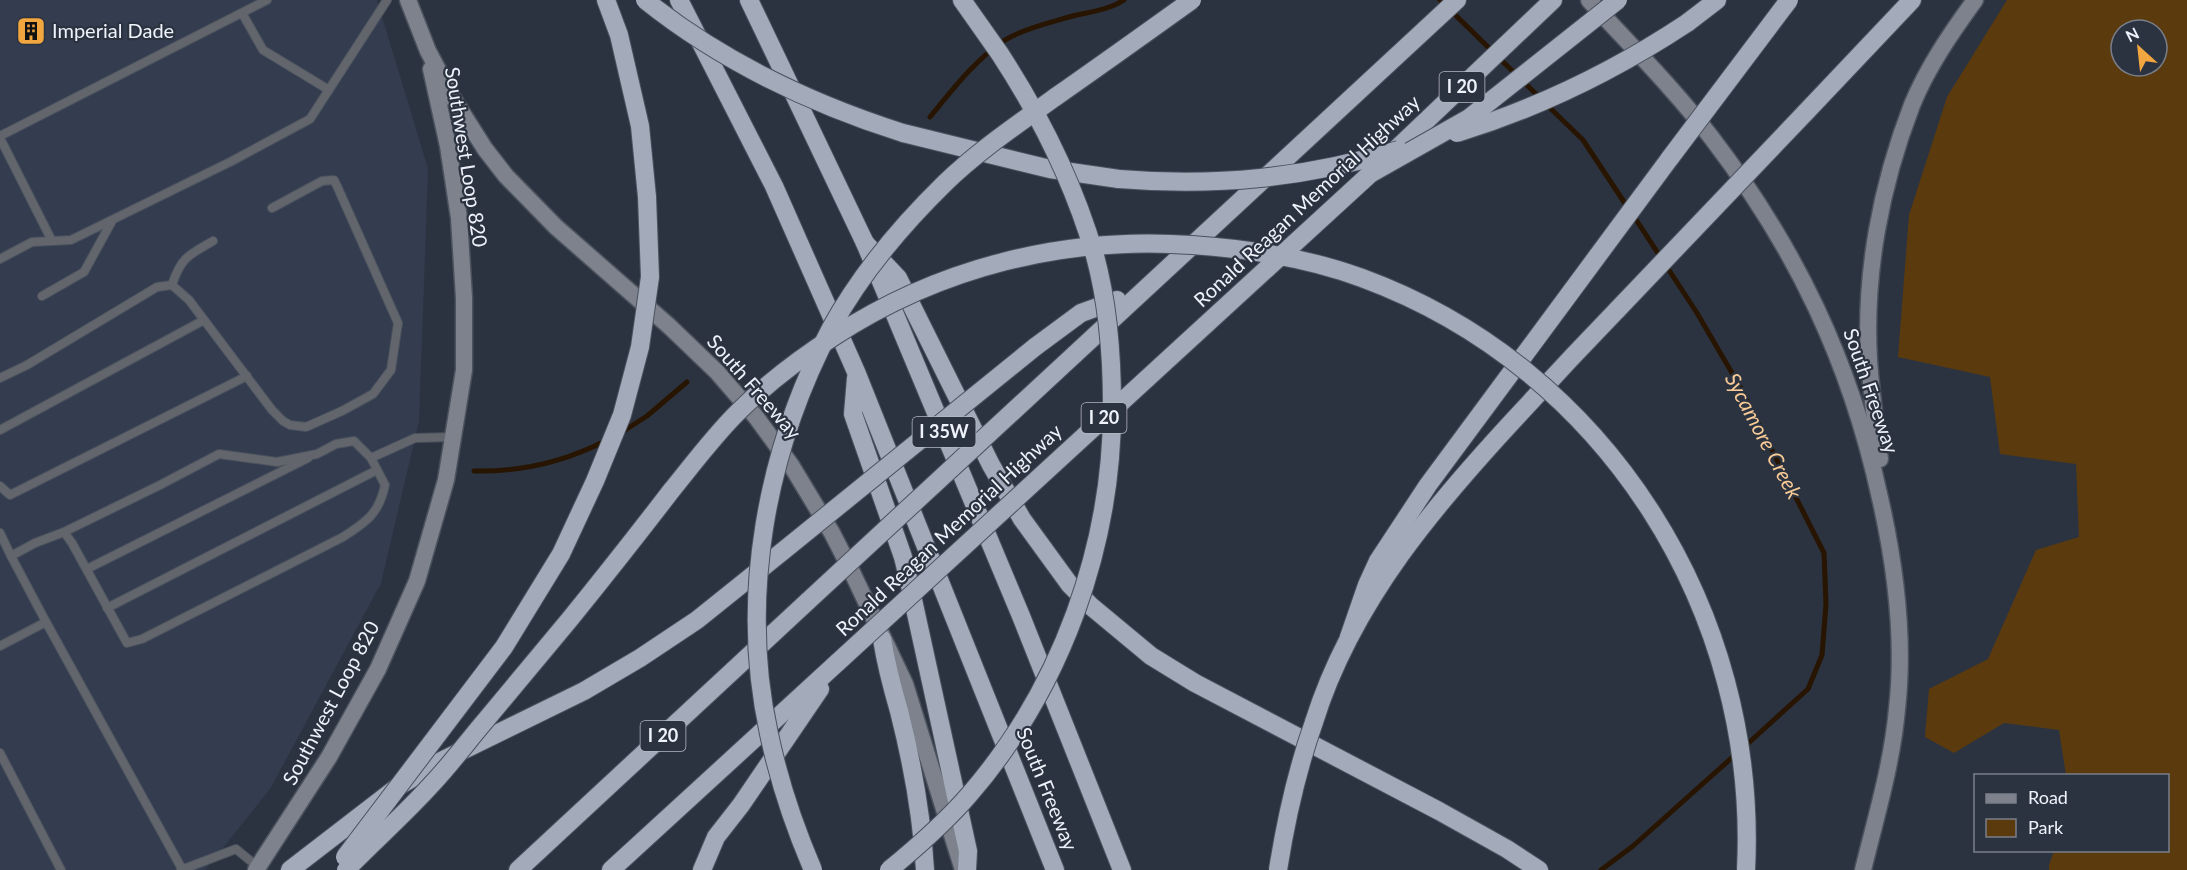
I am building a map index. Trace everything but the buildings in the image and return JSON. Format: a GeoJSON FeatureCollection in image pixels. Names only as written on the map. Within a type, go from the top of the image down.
{"type":"FeatureCollection","features":[{"type":"Feature","properties":{"kind":"highway"},"geometry":{"type":"LineString","coordinates":[[335,870],[504,647],[561,554],[622,415],[640,346],[650,277],[647,197],[640,126],[619,35],[606,0]]}},
{"type":"Feature","properties":{"kind":"highway"},"geometry":{"type":"LineString","coordinates":[[645,0],[680,25],[743,63],[813,99],[875,124],[956,148],[1050,169],[1119,179],[1183,183],[1240,181],[1320,170],[1467,130],[1530,107],[1602,73],[1665,38],[1717,0]]}},
{"type":"Feature","properties":{"kind":"highway","name":"South Freeway"},"geometry":{"type":"LineString","coordinates":[[679,0],[774,186],[856,374],[1055,870]]}},
{"type":"Feature","properties":{"kind":"highway","name":"South Freeway"},"geometry":{"type":"LineString","coordinates":[[749,0],[865,243],[1016,605],[1122,870]]}},
{"type":"Feature","properties":{"kind":"highway"},"geometry":{"type":"LineString","coordinates":[[889,870],[937,828],[969,795],[1018,727],[1045,680],[1077,610],[1086,583],[1104,507],[1111,453],[1113,378],[1108,331],[1095,258],[1079,206],[1028,98],[962,0]]}},
{"type":"Feature","properties":{"kind":"highway"},"geometry":{"type":"LineString","coordinates":[[813,870],[789,808],[768,733],[759,662],[758,626],[759,565],[770,500],[781,452],[802,390],[832,327],[857,288],[903,227],[946,182],[1020,123],[1192,0]]}},
{"type":"Feature","properties":{"kind":"highway","name":"I 20"},"geometry":{"type":"LineString","coordinates":[[518,870],[1457,0]]}},
{"type":"Feature","properties":{"kind":"highway","name":"Ronald Reagan Memorial Highway"},"geometry":{"type":"LineString","coordinates":[[612,870],[1371,174],[1553,0]]}},
{"type":"Feature","properties":{"kind":"highway"},"geometry":{"type":"LineString","coordinates":[[1371,174],[1469,118],[1618,0]]}},
{"type":"Feature","properties":{"kind":"highway"},"geometry":{"type":"LineString","coordinates":[[1278,870],[1291,800],[1304,749],[1321,699],[1349,637],[1378,561],[1428,485],[1789,0]]}},
{"type":"Feature","properties":{"kind":"highway"},"geometry":{"type":"LineString","coordinates":[[1349,637],[1408,545],[1449,491],[1597,330],[1912,0]]}},
{"type":"Feature","properties":{"kind":"highway"},"geometry":{"type":"LineString","coordinates":[[865,243],[898,278],[991,465],[1022,519],[1070,585],[1092,607],[1151,656],[1195,683],[1439,811],[1507,849],[1539,870]]}},
{"type":"Feature","properties":{"kind":"highway"},"geometry":{"type":"LineString","coordinates":[[345,870],[432,784],[570,619],[716,436],[755,396],[792,365],[833,336],[876,311],[950,277],[1030,255],[1083,246],[1136,243],[1187,244],[1258,252],[1325,266],[1359,276],[1414,300],[1473,333],[1529,374],[1595,437],[1643,499],[1679,557],[1708,623],[1735,712],[1744,767],[1746,870]]}},
{"type":"Feature","properties":{"kind":"highway"},"geometry":{"type":"LineString","coordinates":[[290,870],[399,786],[439,762],[584,691],[640,658],[697,620],[1080,313],[1142,291]]}},
{"type":"Feature","properties":{"kind":"highway"},"geometry":{"type":"LineString","coordinates":[[856,374],[853,414],[903,556],[968,851],[965,870]]}},
{"type":"Feature","properties":{"kind":"highway"},"geometry":{"type":"LineString","coordinates":[[882,639],[889,679],[899,711],[913,778],[925,870]]}},
{"type":"Feature","properties":{"kind":"highway"},"geometry":{"type":"LineString","coordinates":[[702,870],[716,837],[741,805],[838,662]]}},
{"type":"Feature","properties":{"kind":"main road","name":"South Freeway"},"geometry":{"type":"LineString","coordinates":[[408,0],[428,51],[471,128],[506,176],[556,227],[669,326],[717,372],[773,439],[832,533],[905,684],[965,870]]}},
{"type":"Feature","properties":{"kind":"main road","name":"South Freeway"},"geometry":{"type":"LineString","coordinates":[[1588,0],[1683,103],[1754,196],[1789,253],[1822,320],[1849,385],[1871,458],[1891,546],[1899,609],[1898,708],[1888,769],[1863,870]]}},
{"type":"Feature","properties":{"kind":"main road"},"geometry":{"type":"LineString","coordinates":[[1891,546],[1869,358],[1873,259],[1893,160],[1913,104],[1940,53],[1975,0]]}},
{"type":"Feature","properties":{"kind":"main road","name":"Southwest Loop 820"},"geometry":{"type":"LineString","coordinates":[[257,869],[329,758],[378,669],[417,581],[446,480],[464,370],[464,298],[459,218],[448,146],[428,51]]}},
{"type":"Feature","properties":{"kind":"lane"},"geometry":{"type":"LineString","coordinates":[[52,241],[0,137],[267,0]]}},
{"type":"Feature","properties":{"kind":"lane"},"geometry":{"type":"LineString","coordinates":[[0,259],[32,242],[71,240],[232,161],[310,119],[387,0]]}},
{"type":"Feature","properties":{"kind":"lane"},"geometry":{"type":"LineString","coordinates":[[242,13],[263,50],[329,90]]}},
{"type":"Feature","properties":{"kind":"lane"},"geometry":{"type":"LineString","coordinates":[[0,378],[27,365],[157,287],[172,285],[189,300],[283,421],[290,425],[306,427],[374,394],[391,370],[398,322],[334,180],[322,181],[272,208]]}},
{"type":"Feature","properties":{"kind":"lane"},"geometry":{"type":"LineString","coordinates":[[42,296],[84,272],[113,220]]}},
{"type":"Feature","properties":{"kind":"lane"},"geometry":{"type":"LineString","coordinates":[[172,285],[177,270],[185,258],[213,241]]}},
{"type":"Feature","properties":{"kind":"lane"},"geometry":{"type":"LineString","coordinates":[[0,430],[204,320]]}},
{"type":"Feature","properties":{"kind":"lane"},"geometry":{"type":"LineString","coordinates":[[0,486],[10,495],[247,376]]}},
{"type":"Feature","properties":{"kind":"lane"},"geometry":{"type":"LineString","coordinates":[[371,458],[415,438],[453,437]]}},
{"type":"Feature","properties":{"kind":"lane"},"geometry":{"type":"LineString","coordinates":[[64,532],[127,643],[142,639],[343,537],[366,522],[379,507],[385,485],[371,458],[354,441],[336,444],[87,569]]}},
{"type":"Feature","properties":{"kind":"lane"},"geometry":{"type":"LineString","coordinates":[[11,556],[219,454],[277,462],[317,454]]}},
{"type":"Feature","properties":{"kind":"lane"},"geometry":{"type":"LineString","coordinates":[[107,608],[377,470]]}},
{"type":"Feature","properties":{"kind":"lane"},"geometry":{"type":"LineString","coordinates":[[0,533],[181,869],[236,849],[257,869]]}},
{"type":"Feature","properties":{"kind":"lane"},"geometry":{"type":"LineString","coordinates":[[0,646],[46,622]]}},
{"type":"Feature","properties":{"kind":"lane"},"geometry":{"type":"LineString","coordinates":[[0,753],[61,870]]}},
{"type":"Feature","properties":{"kind":"shaded area"},"geometry":{"type":"Polygon","coordinates":[[[0,0],[377,0],[428,169],[419,421],[381,583],[270,789],[205,870],[0,870],[0,0]]]}},
{"type":"Feature","properties":{"kind":"green space"},"geometry":{"type":"Polygon","coordinates":[[[2007,0],[2187,0],[2187,870],[2049,870],[2054,852],[2169,852],[2169,774],[2066,774],[2059,730],[2004,723],[1954,753],[1925,737],[1929,689],[1988,659],[2036,550],[2079,537],[2076,464],[2000,454],[1990,377],[1898,357],[1909,215],[1947,97],[2007,0]]]}},
{"type":"Feature","properties":{"kind":"waterway"},"geometry":{"type":"LineString","coordinates":[[930,117],[974,66],[1005,40],[1033,28],[1102,9],[1124,0]]}},
{"type":"Feature","properties":{"kind":"waterway","name":"Sycamore Creek"},"geometry":{"type":"LineString","coordinates":[[1440,0],[1540,98]]}},
{"type":"Feature","properties":{"kind":"waterway","name":"Sycamore Creek"},"geometry":{"type":"LineString","coordinates":[[1547,105],[1583,140],[1628,208]]}},
{"type":"Feature","properties":{"kind":"waterway","name":"Sycamore Creek"},"geometry":{"type":"LineString","coordinates":[[1633,215],[1697,313],[1739,385],[1824,553],[1826,604],[1822,655],[1808,689],[1743,748]]}},
{"type":"Feature","properties":{"kind":"waterway"},"geometry":{"type":"LineString","coordinates":[[619,434],[647,416],[687,382]]}},
{"type":"Feature","properties":{"kind":"waterway"},"geometry":{"type":"LineString","coordinates":[[474,471],[508,470],[541,464],[574,455],[605,441]]}},
{"type":"Feature","properties":{"kind":"waterway","name":"Sycamore Creek"},"geometry":{"type":"LineString","coordinates":[[1601,870],[1633,846],[1736,754]]}},
{"type":"Feature","properties":{"kind":"place","name":"Imperial Dade"},"geometry":{"type":"Point","coordinates":[31,31]}}]}
